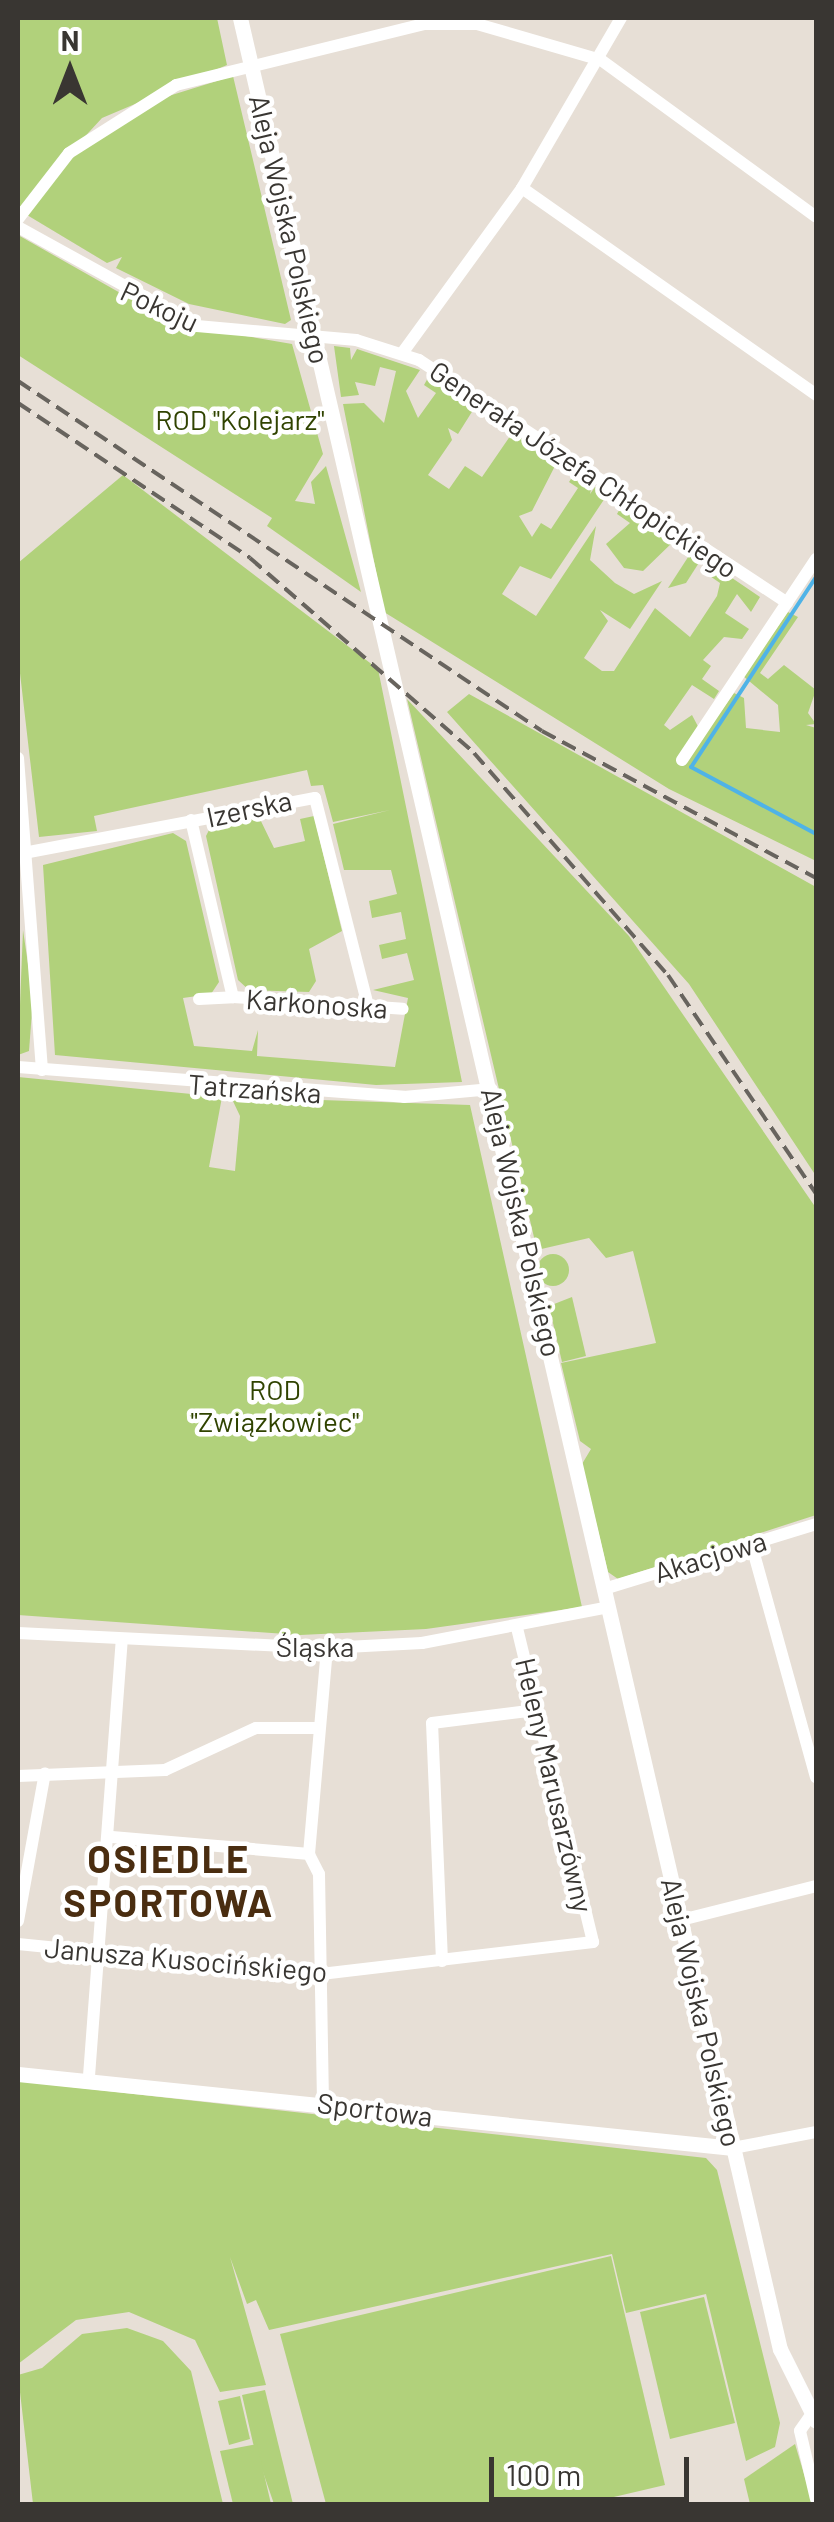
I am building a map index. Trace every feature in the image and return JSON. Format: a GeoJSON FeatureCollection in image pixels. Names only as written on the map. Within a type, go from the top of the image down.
{"type":"FeatureCollection","features":[{"type":"Feature","properties":{"kind":"street","name":"Aleja Wojska Polskiego"},"geometry":{"type":"LineString","coordinates":[[240,18],[492,1090],[732,2148],[787,2376],[814,2418]]}},
{"type":"Feature","properties":{"kind":"street"},"geometry":{"type":"LineString","coordinates":[[403,352],[522,188],[601,60],[621,18]]}},
{"type":"Feature","properties":{"kind":"street"},"geometry":{"type":"LineString","coordinates":[[18,220],[58,163],[120,113],[251,65],[425,24],[536,35],[601,60],[816,217]]}},
{"type":"Feature","properties":{"kind":"street"},"geometry":{"type":"LineString","coordinates":[[522,188],[816,396]]}},
{"type":"Feature","properties":{"kind":"street","name":"Pokoju"},"geometry":{"type":"LineString","coordinates":[[18,227],[197,326],[316,337]]}},
{"type":"Feature","properties":{"kind":"street","name":"Generała Józefa Chłopickiego"},"geometry":{"type":"LineString","coordinates":[[316,337],[403,352],[787,603]]}},
{"type":"Feature","properties":{"kind":"street"},"geometry":{"type":"LineString","coordinates":[[682,760],[816,559]]}},
{"type":"Feature","properties":{"kind":"street"},"geometry":{"type":"LineString","coordinates":[[18,758],[42,1070]]}},
{"type":"Feature","properties":{"kind":"street","name":"Izerska"},"geometry":{"type":"LineString","coordinates":[[28,852],[190,820],[319,800],[368,1006]]}},
{"type":"Feature","properties":{"kind":"street","name":"Karkonoska"},"geometry":{"type":"LineString","coordinates":[[190,820],[233,998],[403,1009]]}},
{"type":"Feature","properties":{"kind":"street"},"geometry":{"type":"LineString","coordinates":[[198,999],[233,998]]}},
{"type":"Feature","properties":{"kind":"street","name":"Tatrzańska"},"geometry":{"type":"LineString","coordinates":[[18,1067],[404,1097],[492,1090]]}},
{"type":"Feature","properties":{"kind":"street","name":"Akacjowa"},"geometry":{"type":"LineString","coordinates":[[604,1589],[816,1524]]}},
{"type":"Feature","properties":{"kind":"street"},"geometry":{"type":"LineString","coordinates":[[751,1543],[816,1778]]}},
{"type":"Feature","properties":{"kind":"street","name":"Śląska"},"geometry":{"type":"LineString","coordinates":[[18,1633],[122,1642],[327,1648],[518,1628],[608,1607]]}},
{"type":"Feature","properties":{"kind":"street","name":"Heleny Marusarzówny"},"geometry":{"type":"LineString","coordinates":[[518,1628],[593,1942]]}},
{"type":"Feature","properties":{"kind":"street"},"geometry":{"type":"LineString","coordinates":[[89,2076],[112,1836],[122,1642]]}},
{"type":"Feature","properties":{"kind":"street"},"geometry":{"type":"LineString","coordinates":[[323,2103],[319,1874],[309,1854],[316,1728],[327,1648]]}},
{"type":"Feature","properties":{"kind":"street"},"geometry":{"type":"LineString","coordinates":[[442,1962],[432,1722],[536,1710]]}},
{"type":"Feature","properties":{"kind":"street"},"geometry":{"type":"LineString","coordinates":[[18,1776],[182,1766],[256,1728],[316,1728]]}},
{"type":"Feature","properties":{"kind":"street"},"geometry":{"type":"LineString","coordinates":[[18,1921],[45,1773]]}},
{"type":"Feature","properties":{"kind":"street"},"geometry":{"type":"LineString","coordinates":[[112,1836],[309,1854]]}},
{"type":"Feature","properties":{"kind":"street"},"geometry":{"type":"LineString","coordinates":[[681,1920],[816,1886]]}},
{"type":"Feature","properties":{"kind":"street","name":"Janusza Kusocińskiego"},"geometry":{"type":"LineString","coordinates":[[18,1944],[321,1974],[593,1942]]}},
{"type":"Feature","properties":{"kind":"street","name":"Sportowa"},"geometry":{"type":"LineString","coordinates":[[18,2074],[89,2076],[732,2148]]}},
{"type":"Feature","properties":{"kind":"street"},"geometry":{"type":"LineString","coordinates":[[732,2148],[816,2132]]}},
{"type":"Feature","properties":{"kind":"street"},"geometry":{"type":"LineString","coordinates":[[814,2418],[800,2431],[816,2499]]}},
{"type":"Feature","properties":{"kind":"green space"},"geometry":{"type":"Polygon","coordinates":[[[18,18],[217,18],[227,65],[102,118],[18,209],[18,18]]]}},
{"type":"Feature","properties":{"kind":"green space"},"geometry":{"type":"Polygon","coordinates":[[[233,76],[291,320],[285,324],[189,304],[116,268],[122,257],[107,263],[27,215],[73,156],[159,99],[233,76]]]}},
{"type":"Feature","properties":{"kind":"green space","name":"ROD \"Kolejarz\""},"geometry":{"type":"Polygon","coordinates":[[[18,235],[175,324],[292,344],[323,454],[295,501],[315,504],[311,482],[326,466],[361,592],[267,526],[272,518],[18,355],[18,235]]]}},
{"type":"Feature","properties":{"kind":"green space"},"geometry":{"type":"Polygon","coordinates":[[[334,346],[350,348],[351,360],[357,349],[420,370],[406,391],[418,418],[436,393],[424,385],[429,376],[475,407],[458,434],[448,428],[452,440],[428,475],[449,489],[465,466],[482,477],[513,432],[557,462],[532,511],[519,516],[532,537],[541,523],[551,529],[578,488],[569,482],[575,473],[592,485],[590,494],[595,487],[607,495],[551,579],[520,566],[502,594],[536,616],[596,526],[590,560],[615,583],[634,594],[662,581],[630,629],[600,610],[608,621],[584,658],[602,671],[614,671],[655,608],[690,637],[717,596],[720,583],[704,572],[710,563],[760,597],[751,612],[737,594],[725,613],[749,629],[742,639],[724,637],[703,660],[711,666],[702,679],[719,691],[714,699],[692,685],[664,725],[670,730],[692,715],[703,736],[734,693],[744,698],[746,728],[780,732],[778,705],[743,676],[788,612],[798,617],[760,673],[768,679],[784,665],[816,690],[808,713],[816,724],[806,725],[816,728],[816,861],[669,789],[384,612],[343,404],[364,403],[384,423],[396,371],[380,367],[375,386],[355,382],[359,395],[341,397],[334,346]]]}},
{"type":"Feature","properties":{"kind":"green space"},"geometry":{"type":"Polygon","coordinates":[[[123,475],[378,669],[462,1082],[376,1085],[55,1055],[43,865],[173,833],[186,841],[219,982],[211,994],[183,998],[194,1046],[252,1051],[258,1030],[257,1056],[395,1067],[408,998],[373,990],[414,980],[407,953],[382,959],[379,945],[406,939],[401,912],[372,918],[369,901],[397,894],[391,870],[344,870],[333,824],[390,810],[333,822],[323,785],[311,786],[307,770],[94,816],[97,831],[39,837],[18,656],[18,563],[123,475]]]}},
{"type":"Feature","properties":{"kind":"green space"},"geometry":{"type":"Polygon","coordinates":[[[622,505],[675,540],[643,571],[624,568],[606,544],[630,523],[617,514],[622,505]]]}},
{"type":"Feature","properties":{"kind":"green space"},"geometry":{"type":"Polygon","coordinates":[[[692,551],[702,558],[686,583],[668,588],[692,551]]]}},
{"type":"Feature","properties":{"kind":"green space"},"geometry":{"type":"Polygon","coordinates":[[[469,694],[816,887],[816,1176],[689,984],[447,712],[469,694]]]}},
{"type":"Feature","properties":{"kind":"green space"},"geometry":{"type":"Polygon","coordinates":[[[407,699],[629,936],[816,1208],[816,1515],[618,1579],[608,1572],[582,1464],[591,1449],[580,1441],[561,1363],[656,1343],[633,1251],[606,1258],[589,1238],[537,1250],[407,699]]]}},
{"type":"Feature","properties":{"kind":"green space"},"geometry":{"type":"Polygon","coordinates":[[[258,815],[274,848],[305,841],[300,819],[314,816],[342,931],[309,949],[316,981],[309,992],[249,990],[238,980],[206,836],[211,826],[258,815]]]}},
{"type":"Feature","properties":{"kind":"green space"},"geometry":{"type":"Polygon","coordinates":[[[23,930],[33,998],[29,1051],[18,1055],[23,930]]]}},
{"type":"Feature","properties":{"kind":"green space","name":"ROD \"Związkowiec\""},"geometry":{"type":"Polygon","coordinates":[[[18,1077],[222,1097],[209,1167],[235,1171],[240,1116],[231,1097],[470,1105],[582,1607],[426,1629],[300,1635],[18,1615],[18,1077]]]}},
{"type":"Feature","properties":{"kind":"green space"},"geometry":{"type":"Polygon","coordinates":[[[553,1254],[564,1259],[569,1270],[564,1281],[553,1286],[542,1281],[537,1270],[542,1259],[553,1254]]]}},
{"type":"Feature","properties":{"kind":"green space"},"geometry":{"type":"Polygon","coordinates":[[[572,1297],[586,1356],[562,1362],[549,1306],[572,1297]]]}},
{"type":"Feature","properties":{"kind":"green space"},"geometry":{"type":"Polygon","coordinates":[[[18,2081],[706,2158],[717,2170],[780,2423],[775,2447],[746,2461],[706,2294],[626,2313],[612,2254],[269,2330],[256,2300],[247,2304],[230,2257],[266,2385],[220,2392],[195,2340],[129,2312],[76,2320],[18,2364],[18,2081]]]}},
{"type":"Feature","properties":{"kind":"green space"},"geometry":{"type":"Polygon","coordinates":[[[611,2256],[665,2485],[584,2504],[326,2504],[280,2334],[611,2256]]]}},
{"type":"Feature","properties":{"kind":"green space"},"geometry":{"type":"Polygon","coordinates":[[[704,2297],[735,2423],[670,2439],[640,2312],[704,2297]]]}},
{"type":"Feature","properties":{"kind":"green space"},"geometry":{"type":"Polygon","coordinates":[[[127,2328],[163,2341],[191,2371],[223,2504],[33,2504],[18,2375],[42,2368],[82,2334],[127,2328]]]}},
{"type":"Feature","properties":{"kind":"green space"},"geometry":{"type":"Polygon","coordinates":[[[265,2390],[293,2504],[274,2504],[253,2443],[242,2395],[265,2390]]]}},
{"type":"Feature","properties":{"kind":"green space"},"geometry":{"type":"Polygon","coordinates":[[[240,2396],[250,2439],[229,2445],[218,2401],[240,2396]]]}},
{"type":"Feature","properties":{"kind":"green space"},"geometry":{"type":"Polygon","coordinates":[[[257,2444],[271,2504],[233,2504],[220,2451],[257,2444]]]}},
{"type":"Feature","properties":{"kind":"green space"},"geometry":{"type":"Polygon","coordinates":[[[795,2444],[813,2504],[750,2504],[744,2479],[795,2444]]]}},
{"type":"Feature","properties":{"kind":"waterway"},"geometry":{"type":"LineString","coordinates":[[816,577],[691,767],[816,834]]}},
{"type":"Feature","properties":{"kind":"railway"},"geometry":{"type":"LineString","coordinates":[[18,381],[542,731],[816,878]]}},
{"type":"Feature","properties":{"kind":"railway"},"geometry":{"type":"LineString","coordinates":[[18,403],[250,558],[474,753],[668,975],[816,1194]]}},
{"type":"Feature","properties":{"kind":"district","name":"OSIEDLE SPORTOWA"},"geometry":{"type":"Point","coordinates":[169,1881]}}]}
